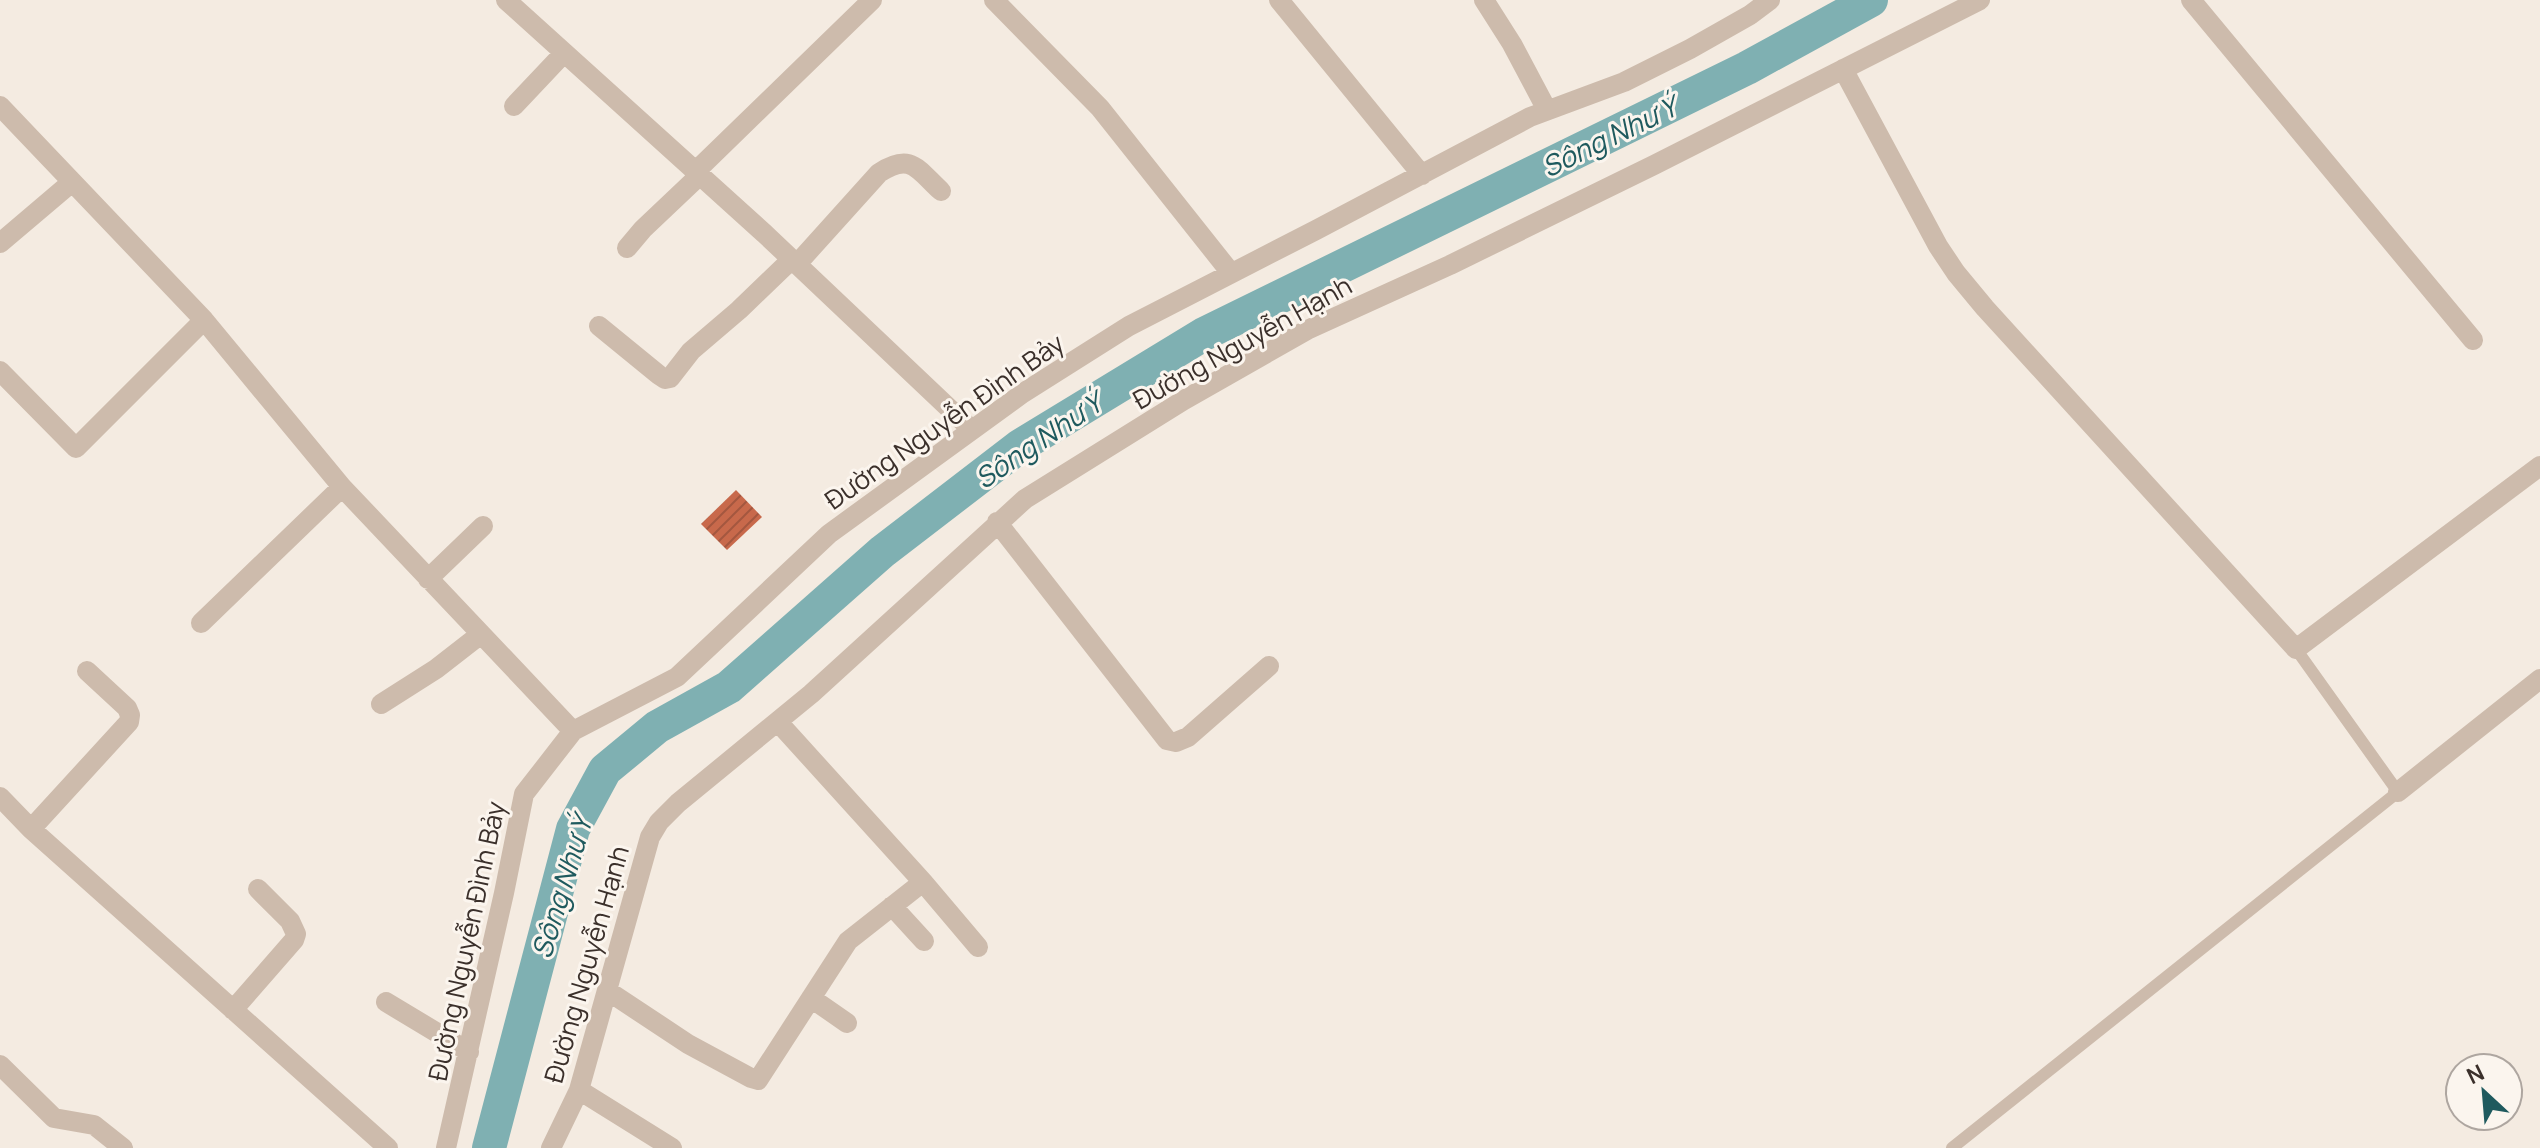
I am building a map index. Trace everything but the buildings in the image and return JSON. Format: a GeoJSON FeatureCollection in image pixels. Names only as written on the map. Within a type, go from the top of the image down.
{"type":"FeatureCollection","features":[{"type":"Feature","properties":{"kind":"street"},"geometry":{"type":"LineString","coordinates":[[506,0],[795,262],[972,430]]}},
{"type":"Feature","properties":{"kind":"street"},"geometry":{"type":"LineString","coordinates":[[627,248],[872,0]]}},
{"type":"Feature","properties":{"kind":"street"},"geometry":{"type":"LineString","coordinates":[[994,0],[1100,108],[1231,273]]}},
{"type":"Feature","properties":{"kind":"street"},"geometry":{"type":"LineString","coordinates":[[1279,0],[1422,175]]}},
{"type":"Feature","properties":{"kind":"street"},"geometry":{"type":"LineString","coordinates":[[1484,0],[1512,44],[1547,110]]}},
{"type":"Feature","properties":{"kind":"street","name":"Đường Nguyễn Đình Bảy"},"geometry":{"type":"LineString","coordinates":[[446,1148],[524,794],[573,731],[677,677],[829,534],[1023,393],[1129,326],[1530,117],[1624,82],[1690,49],[1744,7],[1770,0]]}},
{"type":"Feature","properties":{"kind":"street","name":"Đường Nguyễn Hạnh"},"geometry":{"type":"LineString","coordinates":[[551,1148],[579,1090],[641,862],[659,822],[811,694],[1025,499],[1157,416],[1307,330],[1477,252],[1980,0]]}},
{"type":"Feature","properties":{"kind":"street"},"geometry":{"type":"LineString","coordinates":[[2191,0],[2473,340]]}},
{"type":"Feature","properties":{"kind":"street"},"geometry":{"type":"LineString","coordinates":[[514,106],[564,53]]}},
{"type":"Feature","properties":{"kind":"street"},"geometry":{"type":"LineString","coordinates":[[1843,69],[1938,246],[1956,273],[2296,649],[2540,466]]}},
{"type":"Feature","properties":{"kind":"street"},"geometry":{"type":"LineString","coordinates":[[0,106],[204,320],[342,487],[573,731]]}},
{"type":"Feature","properties":{"kind":"street"},"geometry":{"type":"LineString","coordinates":[[599,326],[659,375],[670,378],[691,351],[795,262],[879,173],[895,163],[905,162],[914,166],[941,191]]}},
{"type":"Feature","properties":{"kind":"street"},"geometry":{"type":"LineString","coordinates":[[0,243],[72,182]]}},
{"type":"Feature","properties":{"kind":"street"},"geometry":{"type":"LineString","coordinates":[[0,371],[76,448],[204,320]]}},
{"type":"Feature","properties":{"kind":"street"},"geometry":{"type":"LineString","coordinates":[[201,623],[342,487]]}},
{"type":"Feature","properties":{"kind":"street"},"geometry":{"type":"LineString","coordinates":[[997,522],[1167,740],[1176,742],[1188,737],[1269,666]]}},
{"type":"Feature","properties":{"kind":"street"},"geometry":{"type":"LineString","coordinates":[[428,579],[483,526]]}},
{"type":"Feature","properties":{"kind":"street"},"geometry":{"type":"LineString","coordinates":[[381,704],[436,669],[481,634]]}},
{"type":"Feature","properties":{"kind":"street"},"geometry":{"type":"LineString","coordinates":[[31,829],[129,722],[127,708],[87,671]]}},
{"type":"Feature","properties":{"kind":"street"},"geometry":{"type":"LineString","coordinates":[[2398,792],[2538,686]]}},
{"type":"Feature","properties":{"kind":"street"},"geometry":{"type":"LineString","coordinates":[[778,722],[978,947]]}},
{"type":"Feature","properties":{"kind":"street"},"geometry":{"type":"LineString","coordinates":[[0,797],[31,829],[388,1148]]}},
{"type":"Feature","properties":{"kind":"street"},"geometry":{"type":"LineString","coordinates":[[608,991],[688,1044],[758,1080],[848,941],[923,882]]}},
{"type":"Feature","properties":{"kind":"street"},"geometry":{"type":"LineString","coordinates":[[233,1010],[296,934],[290,921],[258,889]]}},
{"type":"Feature","properties":{"kind":"street"},"geometry":{"type":"LineString","coordinates":[[892,906],[924,941]]}},
{"type":"Feature","properties":{"kind":"street"},"geometry":{"type":"LineString","coordinates":[[811,998],[847,1023]]}},
{"type":"Feature","properties":{"kind":"street"},"geometry":{"type":"LineString","coordinates":[[386,1002],[469,1052]]}},
{"type":"Feature","properties":{"kind":"street"},"geometry":{"type":"LineString","coordinates":[[0,1065],[54,1118],[94,1125],[123,1148]]}},
{"type":"Feature","properties":{"kind":"street"},"geometry":{"type":"LineString","coordinates":[[579,1090],[672,1148]]}},
{"type":"Feature","properties":{"kind":"lane"},"geometry":{"type":"LineString","coordinates":[[1952,1148],[2398,792],[2296,649]]}},
{"type":"Feature","properties":{"kind":"waterway","name":"Sông Như Ý"},"geometry":{"type":"LineString","coordinates":[[489,1148],[573,829],[605,770],[657,727],[729,687],[882,552],[1020,446],[1204,334],[1747,68],[1871,0]]}}]}
